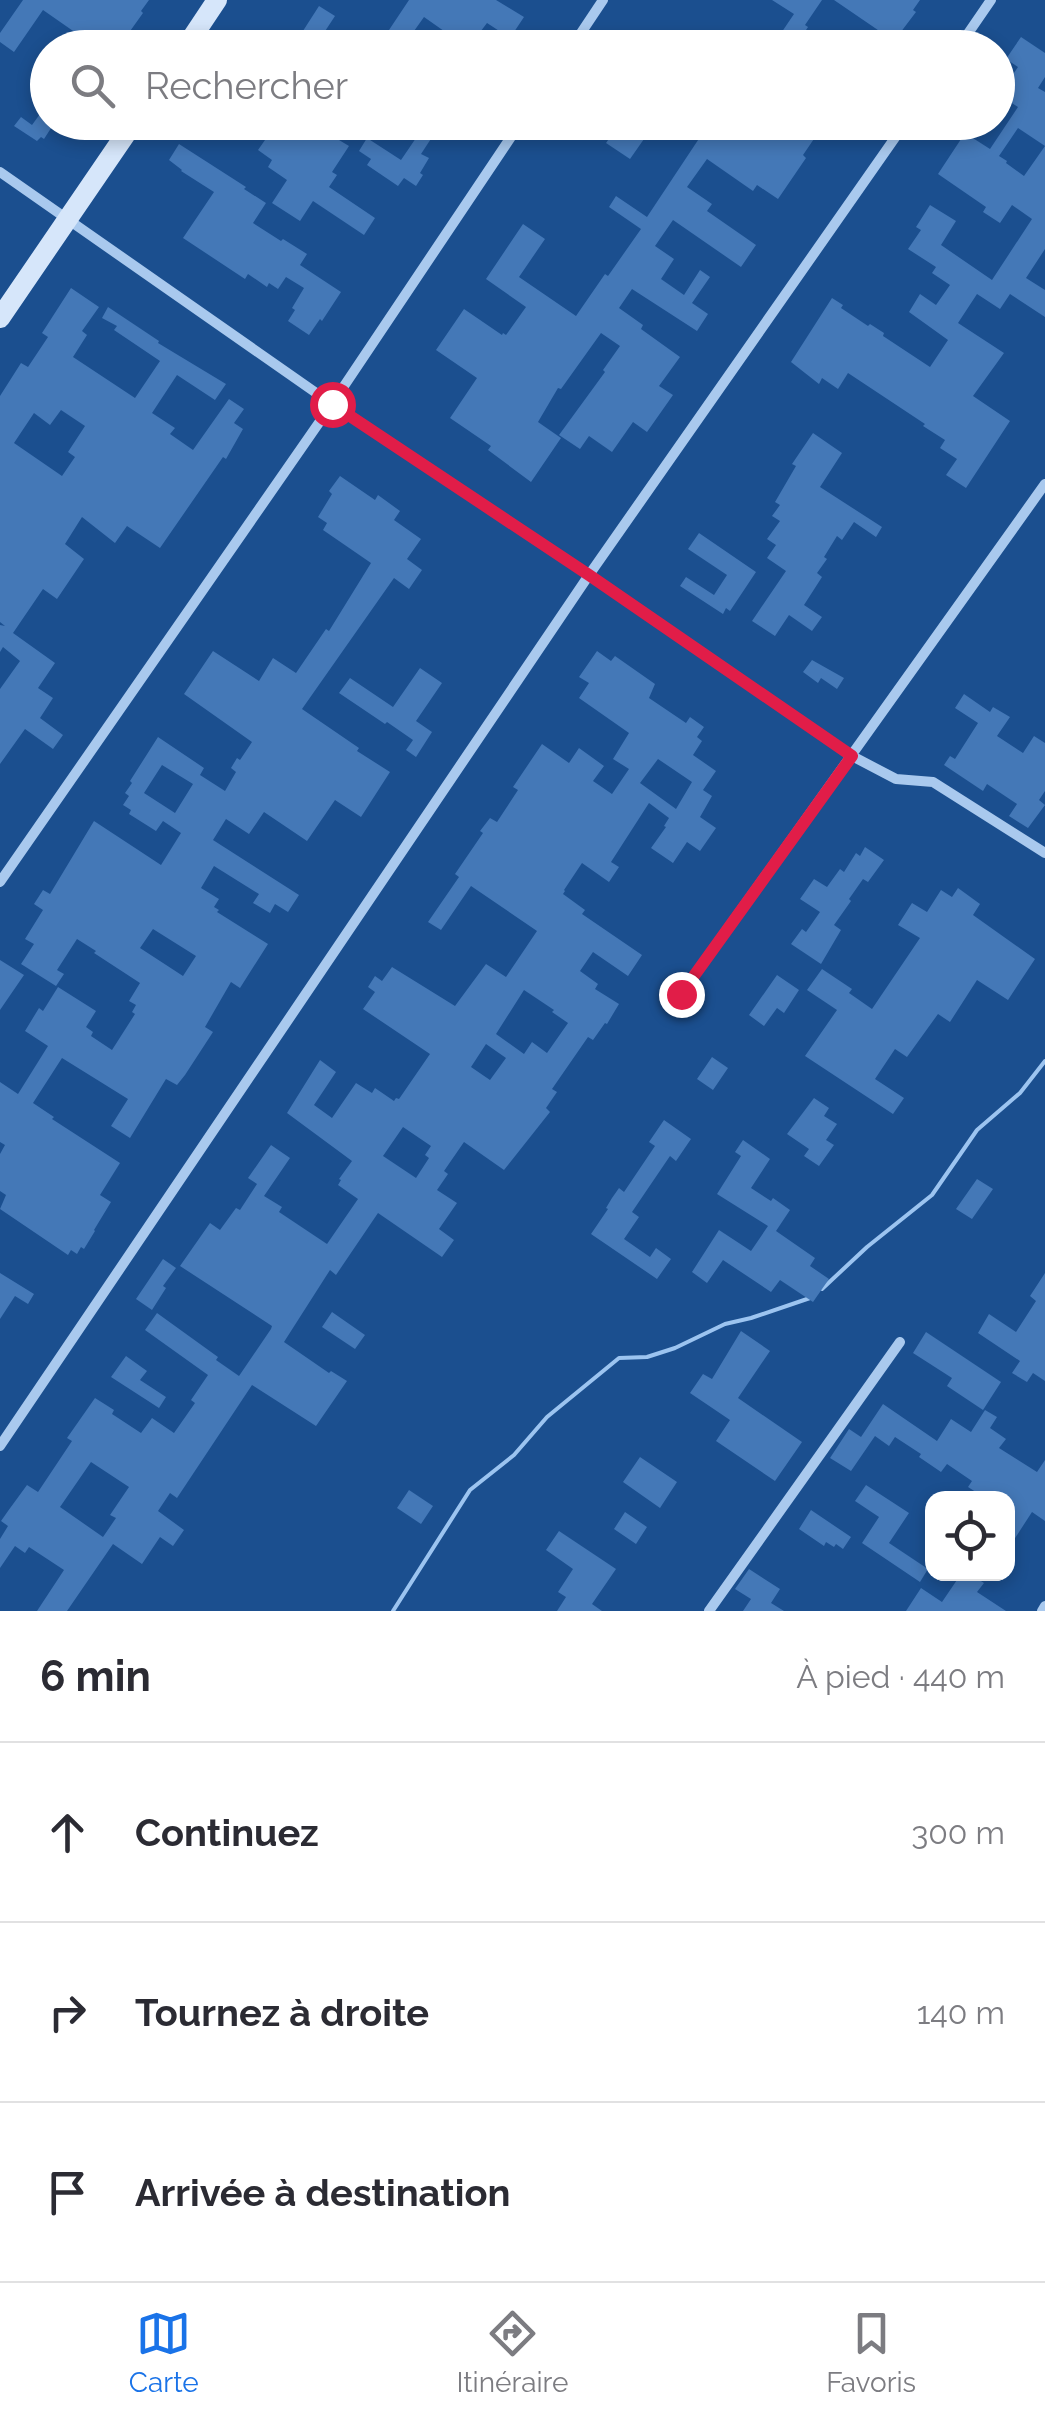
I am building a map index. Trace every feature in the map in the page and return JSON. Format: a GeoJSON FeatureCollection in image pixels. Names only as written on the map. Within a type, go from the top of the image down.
{"type":"FeatureCollection","features":[{"type":"Feature","properties":{"kind":"street"},"geometry":{"type":"LineString","coordinates":[[197,30],[218,0]]}},
{"type":"Feature","properties":{"kind":"street"},"geometry":{"type":"LineString","coordinates":[[583,30],[603,0]]}},
{"type":"Feature","properties":{"kind":"street"},"geometry":{"type":"LineString","coordinates":[[971,30],[992,0]]}},
{"type":"Feature","properties":{"kind":"street"},"geometry":{"type":"LineString","coordinates":[[0,318],[122,140]]}},
{"type":"Feature","properties":{"kind":"street"},"geometry":{"type":"LineString","coordinates":[[0,882],[332,404],[509,140]]}},
{"type":"Feature","properties":{"kind":"street"},"geometry":{"type":"LineString","coordinates":[[0,1446],[589,575],[893,140]]}},
{"type":"Feature","properties":{"kind":"street"},"geometry":{"type":"LineString","coordinates":[[0,172],[332,404],[852,756],[896,779],[934,782],[1045,853]]}},
{"type":"Feature","properties":{"kind":"street"},"geometry":{"type":"LineString","coordinates":[[681,994],[1045,484]]}},
{"type":"Feature","properties":{"kind":"street"},"geometry":{"type":"LineString","coordinates":[[710,1611],[900,1342]]}},
{"type":"Feature","properties":{"kind":"building"},"geometry":{"type":"Polygon","coordinates":[[[23,0],[149,0],[131,30],[72,30],[43,10],[14,52],[0,42],[0,33],[23,0]]]}},
{"type":"Feature","properties":{"kind":"building"},"geometry":{"type":"Polygon","coordinates":[[[409,0],[496,0],[524,17],[515,30],[498,30],[487,23],[482,30],[442,30],[424,17],[415,30],[389,30],[409,0]]]}},
{"type":"Feature","properties":{"kind":"building"},"geometry":{"type":"Polygon","coordinates":[[[772,0],[822,0],[805,25],[806,30],[783,30],[794,14],[772,0]]]}},
{"type":"Feature","properties":{"kind":"building"},"geometry":{"type":"Polygon","coordinates":[[[834,0],[920,0],[902,30],[878,30],[834,0]]]}},
{"type":"Feature","properties":{"kind":"building"},"geometry":{"type":"Polygon","coordinates":[[[319,6],[335,16],[326,30],[304,30],[319,6]]]}},
{"type":"Feature","properties":{"kind":"building"},"geometry":{"type":"Polygon","coordinates":[[[1021,37],[1045,53],[1045,77],[1038,88],[1045,92],[1045,146],[1018,128],[1015,132],[1015,46],[1021,37]]]}},
{"type":"Feature","properties":{"kind":"building"},"geometry":{"type":"Polygon","coordinates":[[[21,117],[30,124],[30,136],[14,126],[21,117]]]}},
{"type":"Feature","properties":{"kind":"building"},"geometry":{"type":"Polygon","coordinates":[[[265,140],[339,140],[349,146],[332,172],[337,175],[329,187],[375,218],[364,235],[313,201],[300,221],[272,203],[287,180],[268,167],[272,160],[258,150],[265,140]]]}},
{"type":"Feature","properties":{"kind":"building"},"geometry":{"type":"Polygon","coordinates":[[[366,140],[370,140],[401,160],[415,140],[430,140],[421,154],[429,158],[416,186],[404,178],[398,186],[367,165],[371,159],[359,151],[366,140]]]}},
{"type":"Feature","properties":{"kind":"building"},"geometry":{"type":"Polygon","coordinates":[[[608,140],[643,140],[630,159],[606,143],[608,140]]]}},
{"type":"Feature","properties":{"kind":"building"},"geometry":{"type":"Polygon","coordinates":[[[698,140],[813,140],[803,155],[806,158],[778,199],[757,185],[753,191],[707,159],[687,187],[712,204],[707,211],[756,245],[741,267],[673,220],[655,246],[674,259],[661,279],[684,295],[700,270],[710,277],[692,303],[708,314],[697,331],[632,289],[619,308],[680,357],[659,386],[673,395],[647,432],[633,422],[612,452],[589,436],[580,449],[559,435],[620,346],[601,333],[558,388],[538,422],[561,438],[531,482],[488,450],[491,446],[450,418],[477,378],[436,350],[464,309],[506,335],[526,307],[486,279],[523,224],[545,239],[519,277],[576,316],[641,229],[609,207],[616,196],[647,217],[698,140]]]}},
{"type":"Feature","properties":{"kind":"building"},"geometry":{"type":"Polygon","coordinates":[[[960,140],[976,140],[990,149],[996,140],[1010,140],[999,156],[1024,176],[1045,146],[1045,249],[1026,278],[1045,290],[1045,317],[1010,294],[1000,309],[977,294],[958,323],[1004,353],[973,396],[1010,421],[966,488],[946,475],[957,459],[940,448],[945,440],[925,424],[848,373],[838,389],[822,378],[819,384],[791,362],[832,298],[930,367],[948,340],[909,312],[920,294],[936,305],[950,285],[932,273],[936,267],[908,249],[921,230],[916,227],[930,205],[956,221],[941,245],[992,280],[1032,219],[1012,205],[1000,223],[983,212],[986,207],[938,174],[960,140]]]}},
{"type":"Feature","properties":{"kind":"building"},"geometry":{"type":"Polygon","coordinates":[[[179,144],[266,203],[253,223],[307,254],[300,265],[341,292],[309,335],[288,321],[304,288],[286,277],[278,289],[269,283],[267,287],[248,274],[245,279],[183,238],[214,192],[169,160],[179,144]]]}},
{"type":"Feature","properties":{"kind":"building"},"geometry":{"type":"Polygon","coordinates":[[[71,288],[99,307],[82,331],[87,335],[73,357],[135,398],[160,361],[102,318],[108,307],[226,384],[215,400],[177,375],[152,413],[175,428],[170,434],[193,450],[229,399],[244,409],[234,423],[243,429],[226,459],[223,457],[160,548],[127,526],[115,543],[82,517],[65,544],[84,559],[57,599],[43,589],[13,633],[55,663],[38,688],[53,698],[40,718],[63,735],[53,749],[25,729],[0,764],[0,689],[20,661],[3,647],[0,652],[0,625],[5,626],[0,622],[0,396],[21,363],[28,367],[48,337],[42,333],[71,288]],[[61,410],[50,425],[34,413],[14,443],[62,476],[75,457],[68,452],[85,426],[61,410]]]}},
{"type":"Feature","properties":{"kind":"building"},"geometry":{"type":"Polygon","coordinates":[[[813,433],[842,453],[820,487],[882,527],[876,537],[854,522],[842,540],[837,536],[817,573],[822,577],[804,605],[822,617],[812,631],[789,615],[775,636],[752,621],[786,571],[767,558],[776,545],[767,539],[780,521],[772,516],[780,505],[775,502],[796,466],[792,464],[813,433]]]}},
{"type":"Feature","properties":{"kind":"building"},"geometry":{"type":"Polygon","coordinates":[[[340,476],[375,500],[378,495],[400,511],[394,520],[421,539],[407,559],[422,570],[409,589],[394,578],[302,709],[390,772],[361,817],[335,800],[307,841],[264,812],[249,834],[226,819],[213,840],[299,895],[288,912],[275,904],[270,913],[253,903],[259,894],[214,866],[201,888],[219,899],[214,907],[217,912],[268,944],[240,988],[231,982],[205,1027],[213,1032],[185,1075],[177,1085],[166,1079],[130,1138],[111,1126],[128,1099],[62,1058],[33,1103],[120,1163],[100,1195],[111,1202],[95,1231],[84,1249],[81,1247],[77,1254],[71,1250],[68,1255],[0,1209],[6,1195],[0,1191],[0,1154],[5,1145],[0,1142],[0,1082],[18,1094],[48,1046],[25,1031],[58,987],[96,1011],[86,1027],[93,1032],[91,1036],[112,1050],[135,1014],[132,1012],[136,1005],[129,1001],[140,983],[77,939],[57,970],[64,974],[56,986],[21,964],[34,944],[25,939],[43,910],[34,904],[43,890],[50,894],[94,821],[161,865],[181,833],[163,821],[156,831],[129,814],[131,810],[123,805],[129,796],[125,793],[130,781],[158,737],[204,768],[200,775],[225,791],[236,772],[231,768],[252,742],[184,694],[213,651],[259,681],[273,658],[296,673],[326,629],[329,631],[371,563],[323,530],[327,523],[318,517],[332,494],[329,491],[340,476]],[[162,765],[144,793],[175,813],[193,784],[162,765]],[[153,929],[140,948],[183,976],[196,956],[153,929]]]}},
{"type":"Feature","properties":{"kind":"building"},"geometry":{"type":"Polygon","coordinates":[[[699,533],[756,572],[730,611],[726,608],[723,614],[680,586],[686,577],[714,595],[727,575],[688,549],[699,533]]]}},
{"type":"Feature","properties":{"kind":"building"},"geometry":{"type":"Polygon","coordinates":[[[597,651],[611,661],[615,656],[655,684],[649,698],[686,723],[690,717],[704,727],[697,737],[702,741],[693,755],[716,771],[703,790],[712,796],[700,817],[716,828],[700,851],[687,842],[673,863],[651,848],[669,818],[649,803],[611,862],[619,867],[609,882],[582,863],[564,890],[563,894],[585,910],[582,914],[642,955],[628,976],[593,952],[580,971],[598,984],[595,989],[619,1004],[593,1040],[588,1037],[552,1089],[557,1092],[546,1108],[550,1112],[504,1170],[464,1142],[444,1171],[448,1174],[437,1190],[457,1203],[439,1229],[454,1240],[442,1257],[378,1213],[336,1275],[330,1270],[284,1342],[347,1381],[316,1426],[252,1385],[177,1498],[170,1493],[158,1511],[184,1530],[173,1546],[160,1537],[142,1564],[113,1544],[67,1611],[37,1611],[64,1570],[29,1547],[25,1553],[15,1546],[0,1568],[0,1539],[8,1526],[1,1521],[8,1511],[27,1485],[38,1492],[72,1441],[67,1438],[95,1398],[141,1433],[152,1418],[174,1433],[208,1375],[145,1330],[157,1313],[239,1376],[271,1329],[272,1326],[180,1266],[210,1223],[220,1230],[236,1208],[240,1210],[257,1184],[248,1178],[271,1145],[290,1158],[264,1196],[282,1207],[279,1212],[327,1244],[358,1199],[338,1185],[352,1161],[287,1113],[320,1060],[336,1072],[314,1105],[332,1118],[356,1083],[372,1093],[375,1088],[394,1101],[399,1099],[430,1054],[363,1009],[375,992],[368,987],[375,976],[382,981],[392,967],[455,1006],[486,964],[506,977],[537,931],[471,886],[441,930],[428,922],[459,877],[455,874],[483,833],[480,831],[490,818],[497,822],[518,790],[513,787],[542,744],[569,763],[579,748],[604,766],[593,781],[612,794],[629,769],[613,759],[629,733],[579,698],[589,683],[579,677],[597,651]],[[658,759],[640,783],[676,809],[692,782],[658,759]],[[524,990],[496,1034],[524,1054],[532,1042],[547,1053],[568,1023],[524,990]],[[486,1044],[471,1067],[490,1080],[506,1058],[486,1044]],[[403,1127],[383,1156],[416,1178],[429,1158],[425,1155],[431,1146],[403,1127]],[[91,1462],[60,1507],[103,1537],[116,1518],[110,1515],[129,1487],[91,1462]]]}},
{"type":"Feature","properties":{"kind":"building"},"geometry":{"type":"Polygon","coordinates":[[[812,660],[844,678],[837,689],[821,678],[818,683],[803,672],[812,660]]]}},
{"type":"Feature","properties":{"kind":"building"},"geometry":{"type":"Polygon","coordinates":[[[420,668],[442,683],[416,721],[432,732],[416,757],[406,750],[413,740],[339,693],[350,678],[393,707],[420,668]]]}},
{"type":"Feature","properties":{"kind":"building"},"geometry":{"type":"Polygon","coordinates":[[[964,694],[990,712],[993,707],[1010,717],[997,736],[1023,753],[1034,736],[1045,743],[1045,791],[1039,800],[1045,805],[1028,828],[1009,816],[1017,804],[987,784],[983,791],[944,765],[950,756],[955,759],[978,723],[955,708],[964,694]]]}},
{"type":"Feature","properties":{"kind":"building"},"geometry":{"type":"Polygon","coordinates":[[[865,847],[884,860],[849,899],[834,925],[841,930],[821,964],[791,944],[802,929],[806,932],[820,912],[800,899],[814,879],[827,887],[865,847]]]}},
{"type":"Feature","properties":{"kind":"building"},"geometry":{"type":"Polygon","coordinates":[[[958,888],[980,904],[973,915],[1035,959],[1008,1000],[977,980],[950,1022],[938,1014],[907,1057],[895,1049],[875,1079],[904,1098],[893,1114],[805,1056],[837,1010],[807,990],[822,969],[852,989],[849,993],[872,1009],[920,938],[898,925],[912,903],[927,912],[941,890],[952,897],[958,888]]]}},
{"type":"Feature","properties":{"kind":"building"},"geometry":{"type":"Polygon","coordinates":[[[0,960],[24,975],[0,1010],[0,960]]]}},
{"type":"Feature","properties":{"kind":"building"},"geometry":{"type":"Polygon","coordinates":[[[777,975],[799,990],[784,1013],[777,1008],[764,1026],[749,1015],[777,975]]]}},
{"type":"Feature","properties":{"kind":"building"},"geometry":{"type":"Polygon","coordinates":[[[712,1057],[728,1068],[713,1090],[697,1079],[712,1057]]]}},
{"type":"Feature","properties":{"kind":"building"},"geometry":{"type":"Polygon","coordinates":[[[814,1098],[829,1108],[824,1116],[837,1124],[826,1140],[834,1145],[819,1166],[804,1156],[809,1149],[787,1134],[814,1098]]]}},
{"type":"Feature","properties":{"kind":"building"},"geometry":{"type":"Polygon","coordinates":[[[664,1120],[691,1139],[676,1161],[670,1156],[632,1212],[639,1217],[624,1239],[650,1257],[656,1248],[671,1259],[657,1279],[591,1234],[619,1188],[624,1192],[655,1146],[649,1142],[664,1120]]]}},
{"type":"Feature","properties":{"kind":"building"},"geometry":{"type":"Polygon","coordinates":[[[743,1140],[770,1159],[751,1188],[790,1210],[776,1231],[815,1258],[810,1266],[829,1279],[813,1302],[780,1280],[771,1292],[723,1260],[707,1283],[692,1272],[719,1230],[751,1251],[768,1226],[717,1194],[741,1156],[735,1152],[743,1140]]]}},
{"type":"Feature","properties":{"kind":"building"},"geometry":{"type":"Polygon","coordinates":[[[977,1179],[993,1189],[972,1219],[956,1209],[977,1179]]]}},
{"type":"Feature","properties":{"kind":"building"},"geometry":{"type":"Polygon","coordinates":[[[163,1259],[176,1268],[152,1310],[136,1299],[163,1259]]]}},
{"type":"Feature","properties":{"kind":"building"},"geometry":{"type":"Polygon","coordinates":[[[0,1273],[34,1294],[28,1304],[15,1296],[0,1319],[0,1273]]]}},
{"type":"Feature","properties":{"kind":"building"},"geometry":{"type":"Polygon","coordinates":[[[1045,1273],[1045,1381],[1033,1373],[1027,1382],[1012,1373],[1020,1361],[978,1333],[989,1314],[1016,1332],[1036,1301],[1030,1296],[1045,1273]]]}},
{"type":"Feature","properties":{"kind":"building"},"geometry":{"type":"Polygon","coordinates":[[[332,1312],[365,1335],[355,1349],[322,1327],[332,1312]]]}},
{"type":"Feature","properties":{"kind":"building"},"geometry":{"type":"Polygon","coordinates":[[[741,1331],[770,1351],[738,1398],[802,1442],[775,1481],[716,1441],[730,1420],[690,1393],[703,1374],[712,1379],[741,1331]]]}},
{"type":"Feature","properties":{"kind":"building"},"geometry":{"type":"Polygon","coordinates":[[[926,1332],[1001,1382],[983,1410],[947,1386],[952,1378],[913,1353],[926,1332]]]}},
{"type":"Feature","properties":{"kind":"building"},"geometry":{"type":"Polygon","coordinates":[[[126,1356],[147,1371],[140,1380],[166,1397],[159,1408],[111,1377],[126,1356]]]}},
{"type":"Feature","properties":{"kind":"building"},"geometry":{"type":"Polygon","coordinates":[[[883,1404],[937,1441],[951,1419],[971,1432],[985,1410],[997,1417],[990,1428],[1006,1439],[999,1448],[1037,1472],[1045,1460],[1045,1521],[1032,1512],[1015,1538],[1015,1491],[974,1491],[968,1487],[972,1481],[947,1464],[941,1472],[895,1437],[889,1446],[875,1436],[851,1471],[830,1458],[849,1429],[861,1437],[883,1404]]]}},
{"type":"Feature","properties":{"kind":"building"},"geometry":{"type":"Polygon","coordinates":[[[640,1457],[677,1482],[660,1508],[623,1482],[640,1457]]]}},
{"type":"Feature","properties":{"kind":"building"},"geometry":{"type":"Polygon","coordinates":[[[866,1485],[909,1513],[889,1543],[925,1567],[920,1582],[862,1543],[879,1517],[855,1501],[866,1485]]]}},
{"type":"Feature","properties":{"kind":"building"},"geometry":{"type":"Polygon","coordinates":[[[409,1490],[433,1506],[421,1524],[397,1508],[409,1490]]]}},
{"type":"Feature","properties":{"kind":"building"},"geometry":{"type":"Polygon","coordinates":[[[811,1510],[851,1537],[843,1549],[826,1542],[824,1546],[799,1529],[811,1510]]]}},
{"type":"Feature","properties":{"kind":"building"},"geometry":{"type":"Polygon","coordinates":[[[625,1512],[647,1527],[636,1544],[614,1529],[625,1512]]]}},
{"type":"Feature","properties":{"kind":"building"},"geometry":{"type":"Polygon","coordinates":[[[559,1531],[616,1569],[592,1604],[602,1611],[557,1611],[566,1597],[558,1592],[573,1569],[546,1550],[559,1531]]]}},
{"type":"Feature","properties":{"kind":"building"},"geometry":{"type":"Polygon","coordinates":[[[749,1569],[780,1589],[771,1603],[784,1611],[743,1611],[751,1599],[735,1589],[749,1569]]]}},
{"type":"Feature","properties":{"kind":"building"},"geometry":{"type":"Polygon","coordinates":[[[956,1581],[981,1581],[984,1583],[977,1592],[1006,1611],[906,1611],[921,1588],[942,1602],[956,1581]]]}},
{"type":"Feature","properties":{"kind":"waterway"},"geometry":{"type":"LineString","coordinates":[[822,1289],[932,1195],[977,1130],[1020,1093],[1045,1061]]}},
{"type":"Feature","properties":{"kind":"waterway"},"geometry":{"type":"LineString","coordinates":[[393,1611],[470,1490],[514,1455],[547,1417],[619,1358],[647,1357],[725,1324],[810,1298]]}},
{"type":"Feature","properties":{"kind":"route"},"geometry":{"type":"LineString","coordinates":[[332,404],[852,756],[681,994]]}}]}
